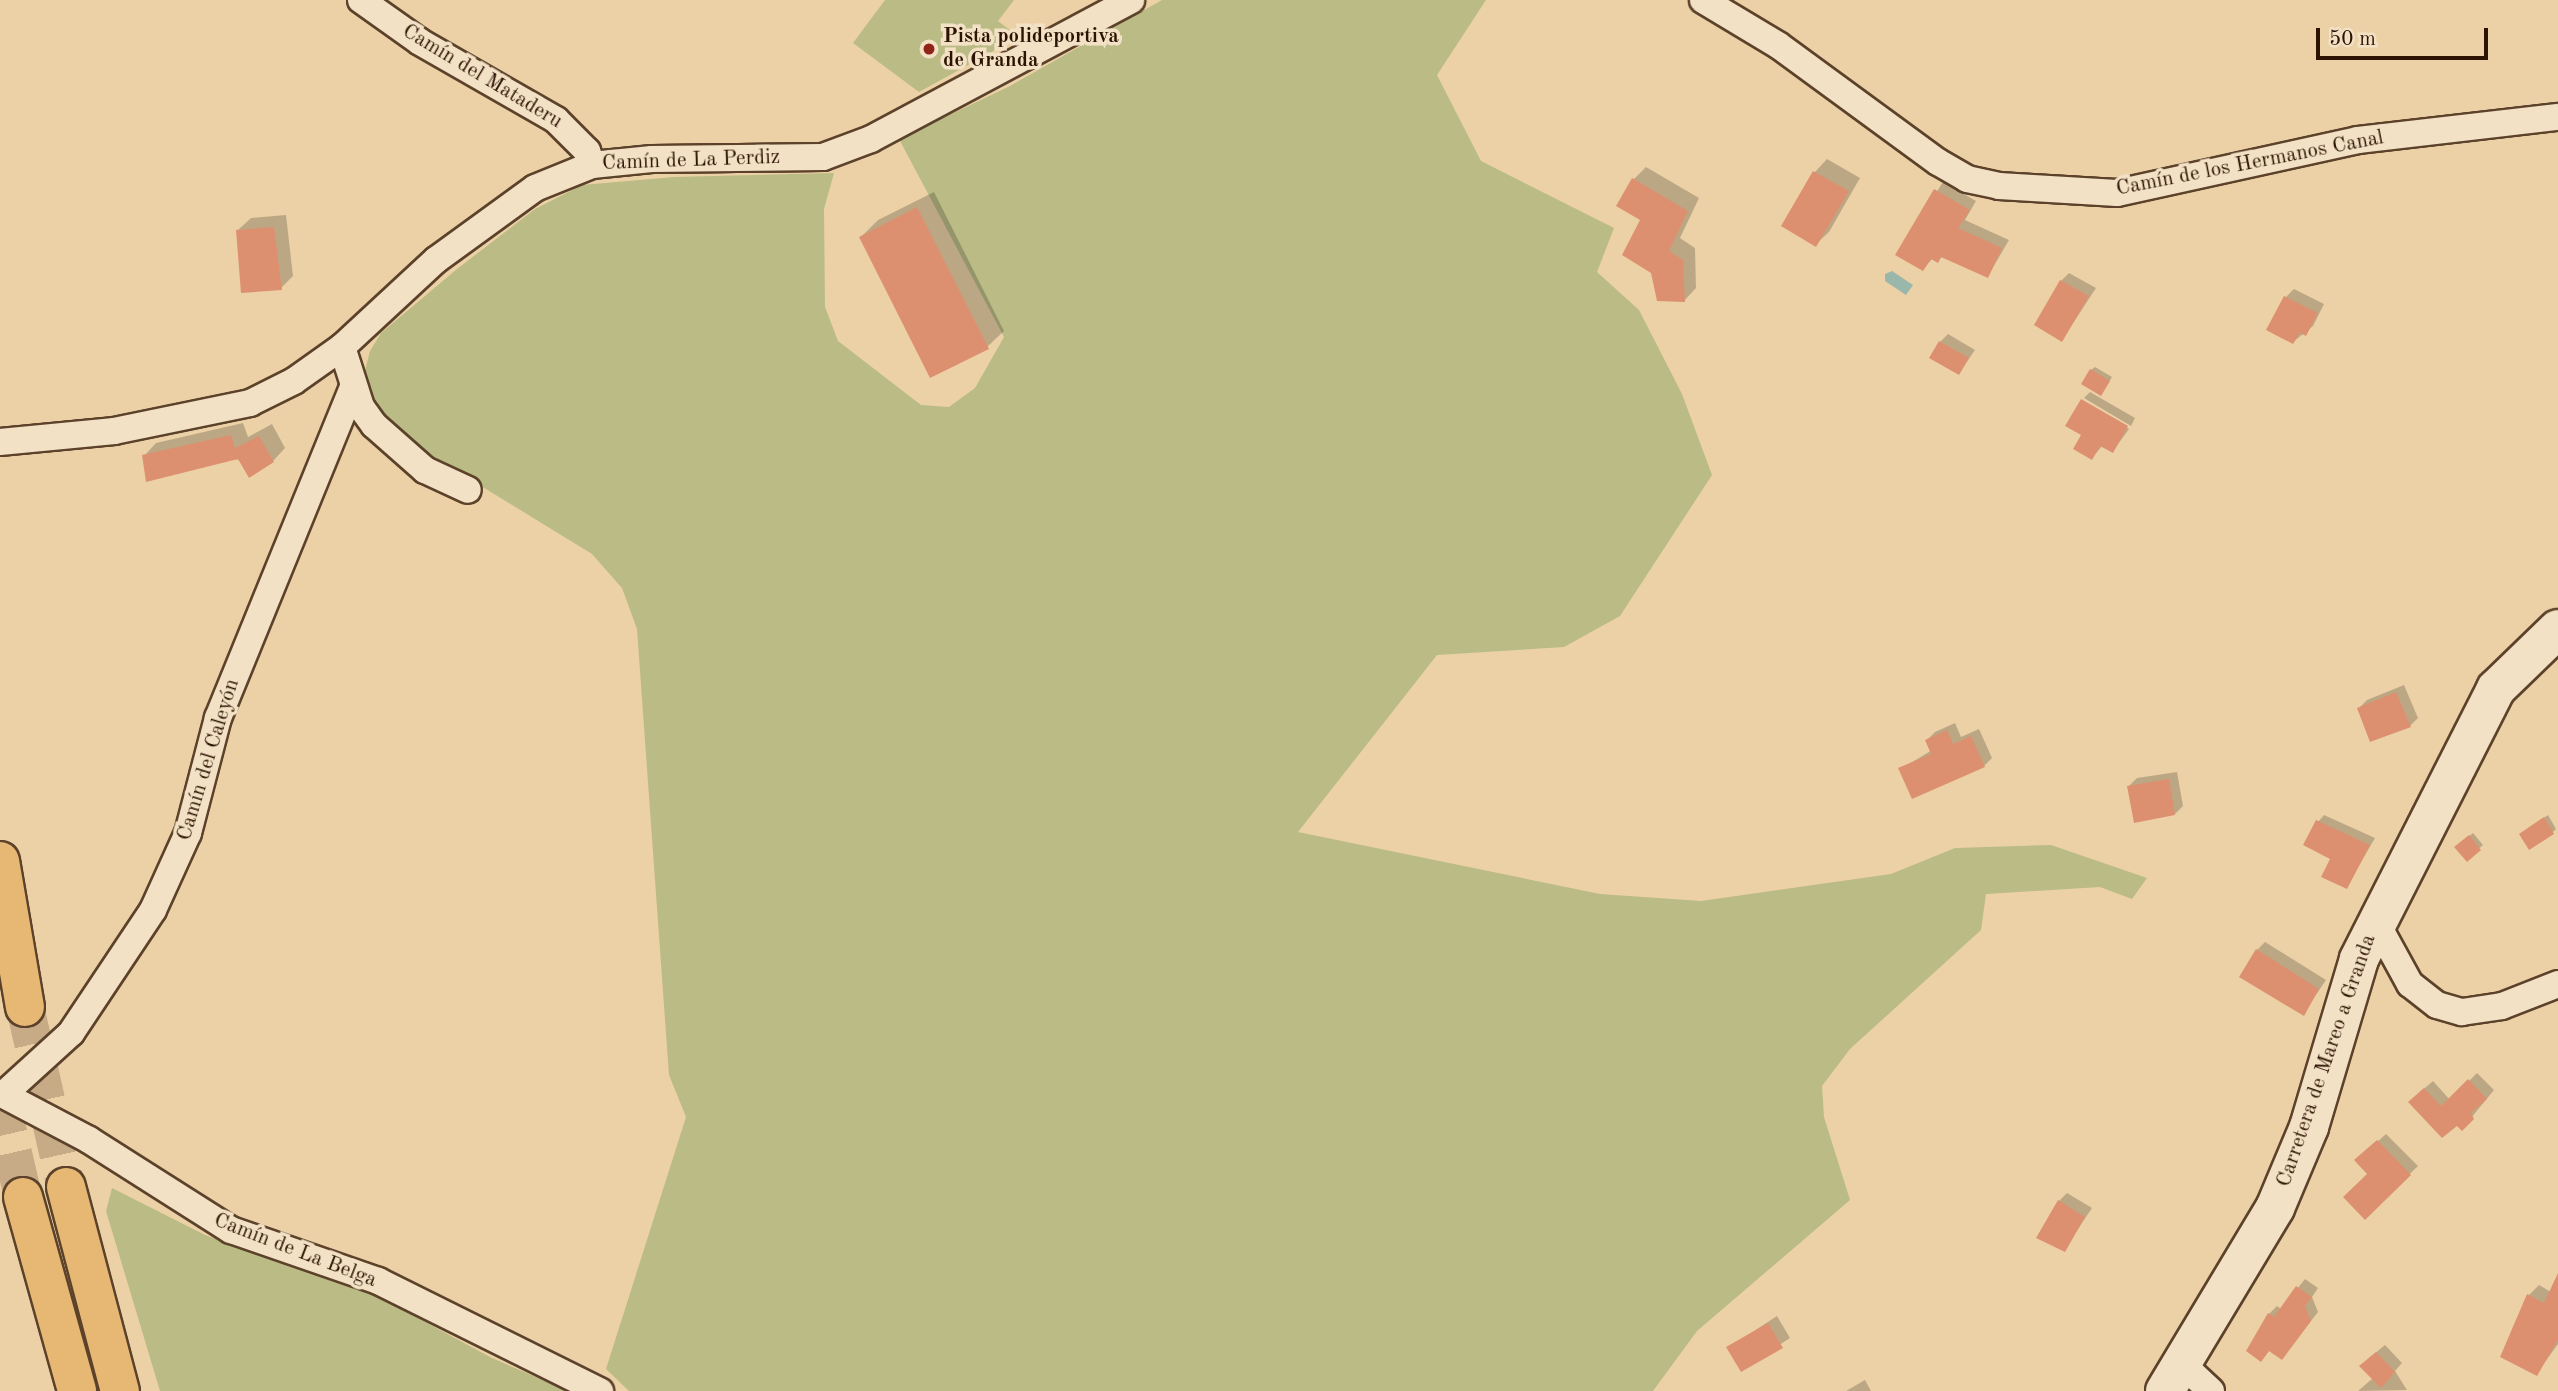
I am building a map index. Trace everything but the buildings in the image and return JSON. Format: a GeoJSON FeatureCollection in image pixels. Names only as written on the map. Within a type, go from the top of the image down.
{"type":"FeatureCollection","features":[{"type":"Feature","properties":{"kind":"highway"},"geometry":{"type":"LineString","coordinates":[[0,860],[25,1007]]}},
{"type":"Feature","properties":{"kind":"highway"},"geometry":{"type":"LineString","coordinates":[[66,1187],[120,1391]]}},
{"type":"Feature","properties":{"kind":"highway"},"geometry":{"type":"LineString","coordinates":[[23,1197],[77,1391]]}},
{"type":"Feature","properties":{"kind":"street","name":"Camín del Mataderu"},"geometry":{"type":"LineString","coordinates":[[361,0],[420,42],[556,120],[587,151],[592,165]]}},
{"type":"Feature","properties":{"kind":"street","name":"Camín de La Perdiz"},"geometry":{"type":"LineString","coordinates":[[0,442],[114,431],[250,402],[294,381],[342,347],[436,260],[524,196],[592,165],[652,159],[822,157],[871,139],[1130,0]]}},
{"type":"Feature","properties":{"kind":"street","name":"Camín de los Hermanos Canal"},"geometry":{"type":"LineString","coordinates":[[1703,0],[1778,45],[1938,162],[1967,179],[1999,186],[2117,193],[2358,140],[2558,117]]}},
{"type":"Feature","properties":{"kind":"street"},"geometry":{"type":"LineString","coordinates":[[342,347],[353,387],[374,425],[425,470],[467,490]]}},
{"type":"Feature","properties":{"kind":"street","name":"Camín del Caleyón"},"geometry":{"type":"LineString","coordinates":[[2,1093],[71,1032],[153,910],[188,833],[218,718],[353,387]]}},
{"type":"Feature","properties":{"kind":"street","name":"Carretera de Mareo a Granda"},"geometry":{"type":"LineString","coordinates":[[2173,1377],[2275,1209],[2309,1127],[2359,959],[2376,922],[2496,689],[2558,629]]}},
{"type":"Feature","properties":{"kind":"street"},"geometry":{"type":"LineString","coordinates":[[2376,922],[2410,984],[2437,1005],[2462,1012],[2502,1006],[2558,984]]}},
{"type":"Feature","properties":{"kind":"street","name":"Camín de La Belga"},"geometry":{"type":"LineString","coordinates":[[2,1093],[89,1140],[231,1230],[378,1281],[600,1391]]}},
{"type":"Feature","properties":{"kind":"street"},"geometry":{"type":"LineString","coordinates":[[2173,1377],[2211,1391]]}},
{"type":"Feature","properties":{"kind":"green space","name":"Pista polideportiva de Granda"},"geometry":{"type":"Polygon","coordinates":[[[885,0],[1014,0],[998,21],[1019,37],[919,92],[853,43],[885,0]]]}},
{"type":"Feature","properties":{"kind":"green space"},"geometry":{"type":"Polygon","coordinates":[[[1162,0],[1486,0],[1437,75],[1481,161],[1614,228],[1597,272],[1639,310],[1682,394],[1712,475],[1620,616],[1564,647],[1437,655],[1298,832],[1600,894],[1701,901],[1891,874],[1955,848],[2051,845],[2147,878],[2132,899],[2100,887],[1986,894],[1981,930],[1850,1049],[1822,1086],[1824,1117],[1850,1200],[1697,1331],[1653,1391],[629,1391],[606,1369],[686,1117],[669,1075],[637,629],[622,588],[592,554],[416,446],[379,408],[369,391],[365,371],[370,351],[381,333],[457,269],[535,209],[582,185],[674,177],[834,173],[824,209],[825,307],[838,341],[921,405],[949,407],[975,388],[1004,337],[899,139],[1010,86],[1162,0]]]}},
{"type":"Feature","properties":{"kind":"green space"},"geometry":{"type":"Polygon","coordinates":[[[112,1188],[205,1235],[362,1288],[492,1358],[568,1391],[160,1391],[106,1211],[112,1188]]]}},
{"type":"Feature","properties":{"kind":"shaded area"},"geometry":{"type":"Polygon","coordinates":[[[1892,271],[1913,285],[1906,295],[1885,281],[1885,274],[1892,271]]]}},
{"type":"Feature","properties":{"kind":"tunnel"},"geometry":{"type":"LineString","coordinates":[[25,1007],[66,1187]]}},
{"type":"Feature","properties":{"kind":"tunnel"},"geometry":{"type":"LineString","coordinates":[[0,1097],[23,1197]]}},
{"type":"Feature","properties":{"kind":"place","name":"Pista polideportiva de Granda"},"geometry":{"type":"Point","coordinates":[929,49]}}]}
